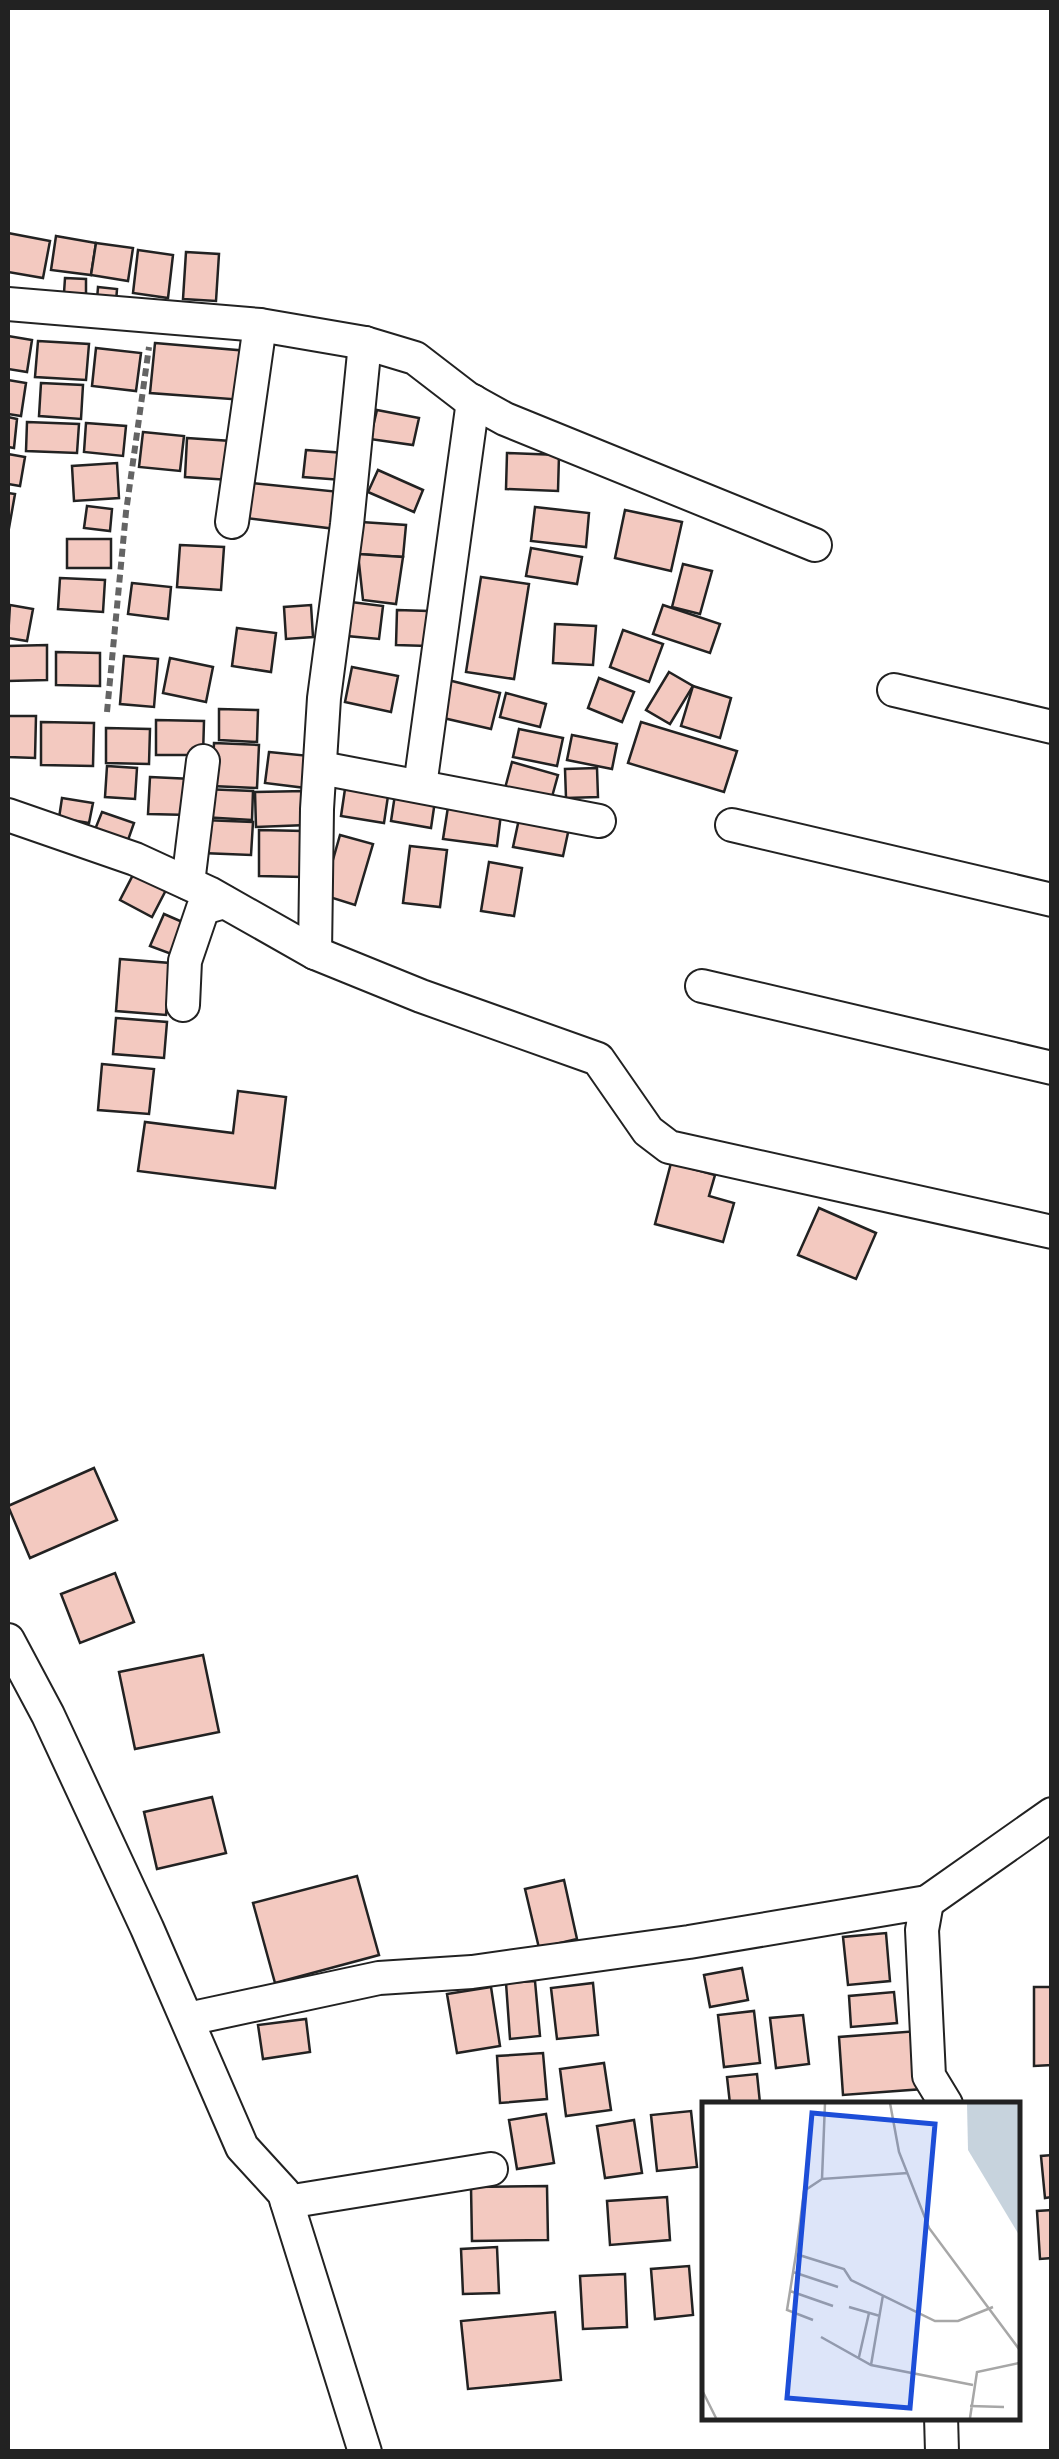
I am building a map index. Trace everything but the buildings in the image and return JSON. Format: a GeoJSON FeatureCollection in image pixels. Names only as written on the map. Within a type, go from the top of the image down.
{"type":"FeatureCollection","features":[{"type":"Feature","properties":{"kind":"street"},"geometry":{"type":"LineString","coordinates":[[8,304],[260,325],[365,344],[415,358],[473,401],[505,418],[814,546]]}},
{"type":"Feature","properties":{"kind":"street"},"geometry":{"type":"LineString","coordinates":[[232,522],[260,325]]}},
{"type":"Feature","properties":{"kind":"street"},"geometry":{"type":"LineString","coordinates":[[315,953],[324,698],[348,524],[365,344]]}},
{"type":"Feature","properties":{"kind":"street"},"geometry":{"type":"LineString","coordinates":[[420,786],[473,401]]}},
{"type":"Feature","properties":{"kind":"street"},"geometry":{"type":"LineString","coordinates":[[894,690],[1052,727]]}},
{"type":"Feature","properties":{"kind":"street"},"geometry":{"type":"LineString","coordinates":[[188,883],[203,762]]}},
{"type":"Feature","properties":{"kind":"street"},"geometry":{"type":"LineString","coordinates":[[320,768],[599,822]]}},
{"type":"Feature","properties":{"kind":"street"},"geometry":{"type":"LineString","coordinates":[[8,815],[135,859],[188,883],[315,953],[421,996],[598,1059],[648,1131],[669,1146],[1052,1232]]}},
{"type":"Feature","properties":{"kind":"street"},"geometry":{"type":"LineString","coordinates":[[732,825],[1052,900]]}},
{"type":"Feature","properties":{"kind":"street"},"geometry":{"type":"LineString","coordinates":[[182,1005],[185,961],[203,908],[224,902]]}},
{"type":"Feature","properties":{"kind":"street"},"geometry":{"type":"LineString","coordinates":[[702,986],[1052,1068]]}},
{"type":"Feature","properties":{"kind":"street"},"geometry":{"type":"LineString","coordinates":[[8,1640],[48,1715],[188,2019],[242,2147],[284,2193],[365,2452]]}},
{"type":"Feature","properties":{"kind":"street"},"geometry":{"type":"LineString","coordinates":[[188,2019],[380,1978],[472,1972],[690,1942],[927,1902],[1052,1814]]}},
{"type":"Feature","properties":{"kind":"street"},"geometry":{"type":"LineString","coordinates":[[927,1902],[922,1930],[930,2076],[945,2102]]}},
{"type":"Feature","properties":{"kind":"street"},"geometry":{"type":"LineString","coordinates":[[287,2202],[491,2169]]}},
{"type":"Feature","properties":{"kind":"street"},"geometry":{"type":"LineString","coordinates":[[941,2419],[942,2452]]}},
{"type":"Feature","properties":{"kind":"path"},"geometry":{"type":"LineString","coordinates":[[108,712],[126,512],[153,316]]}}]}
